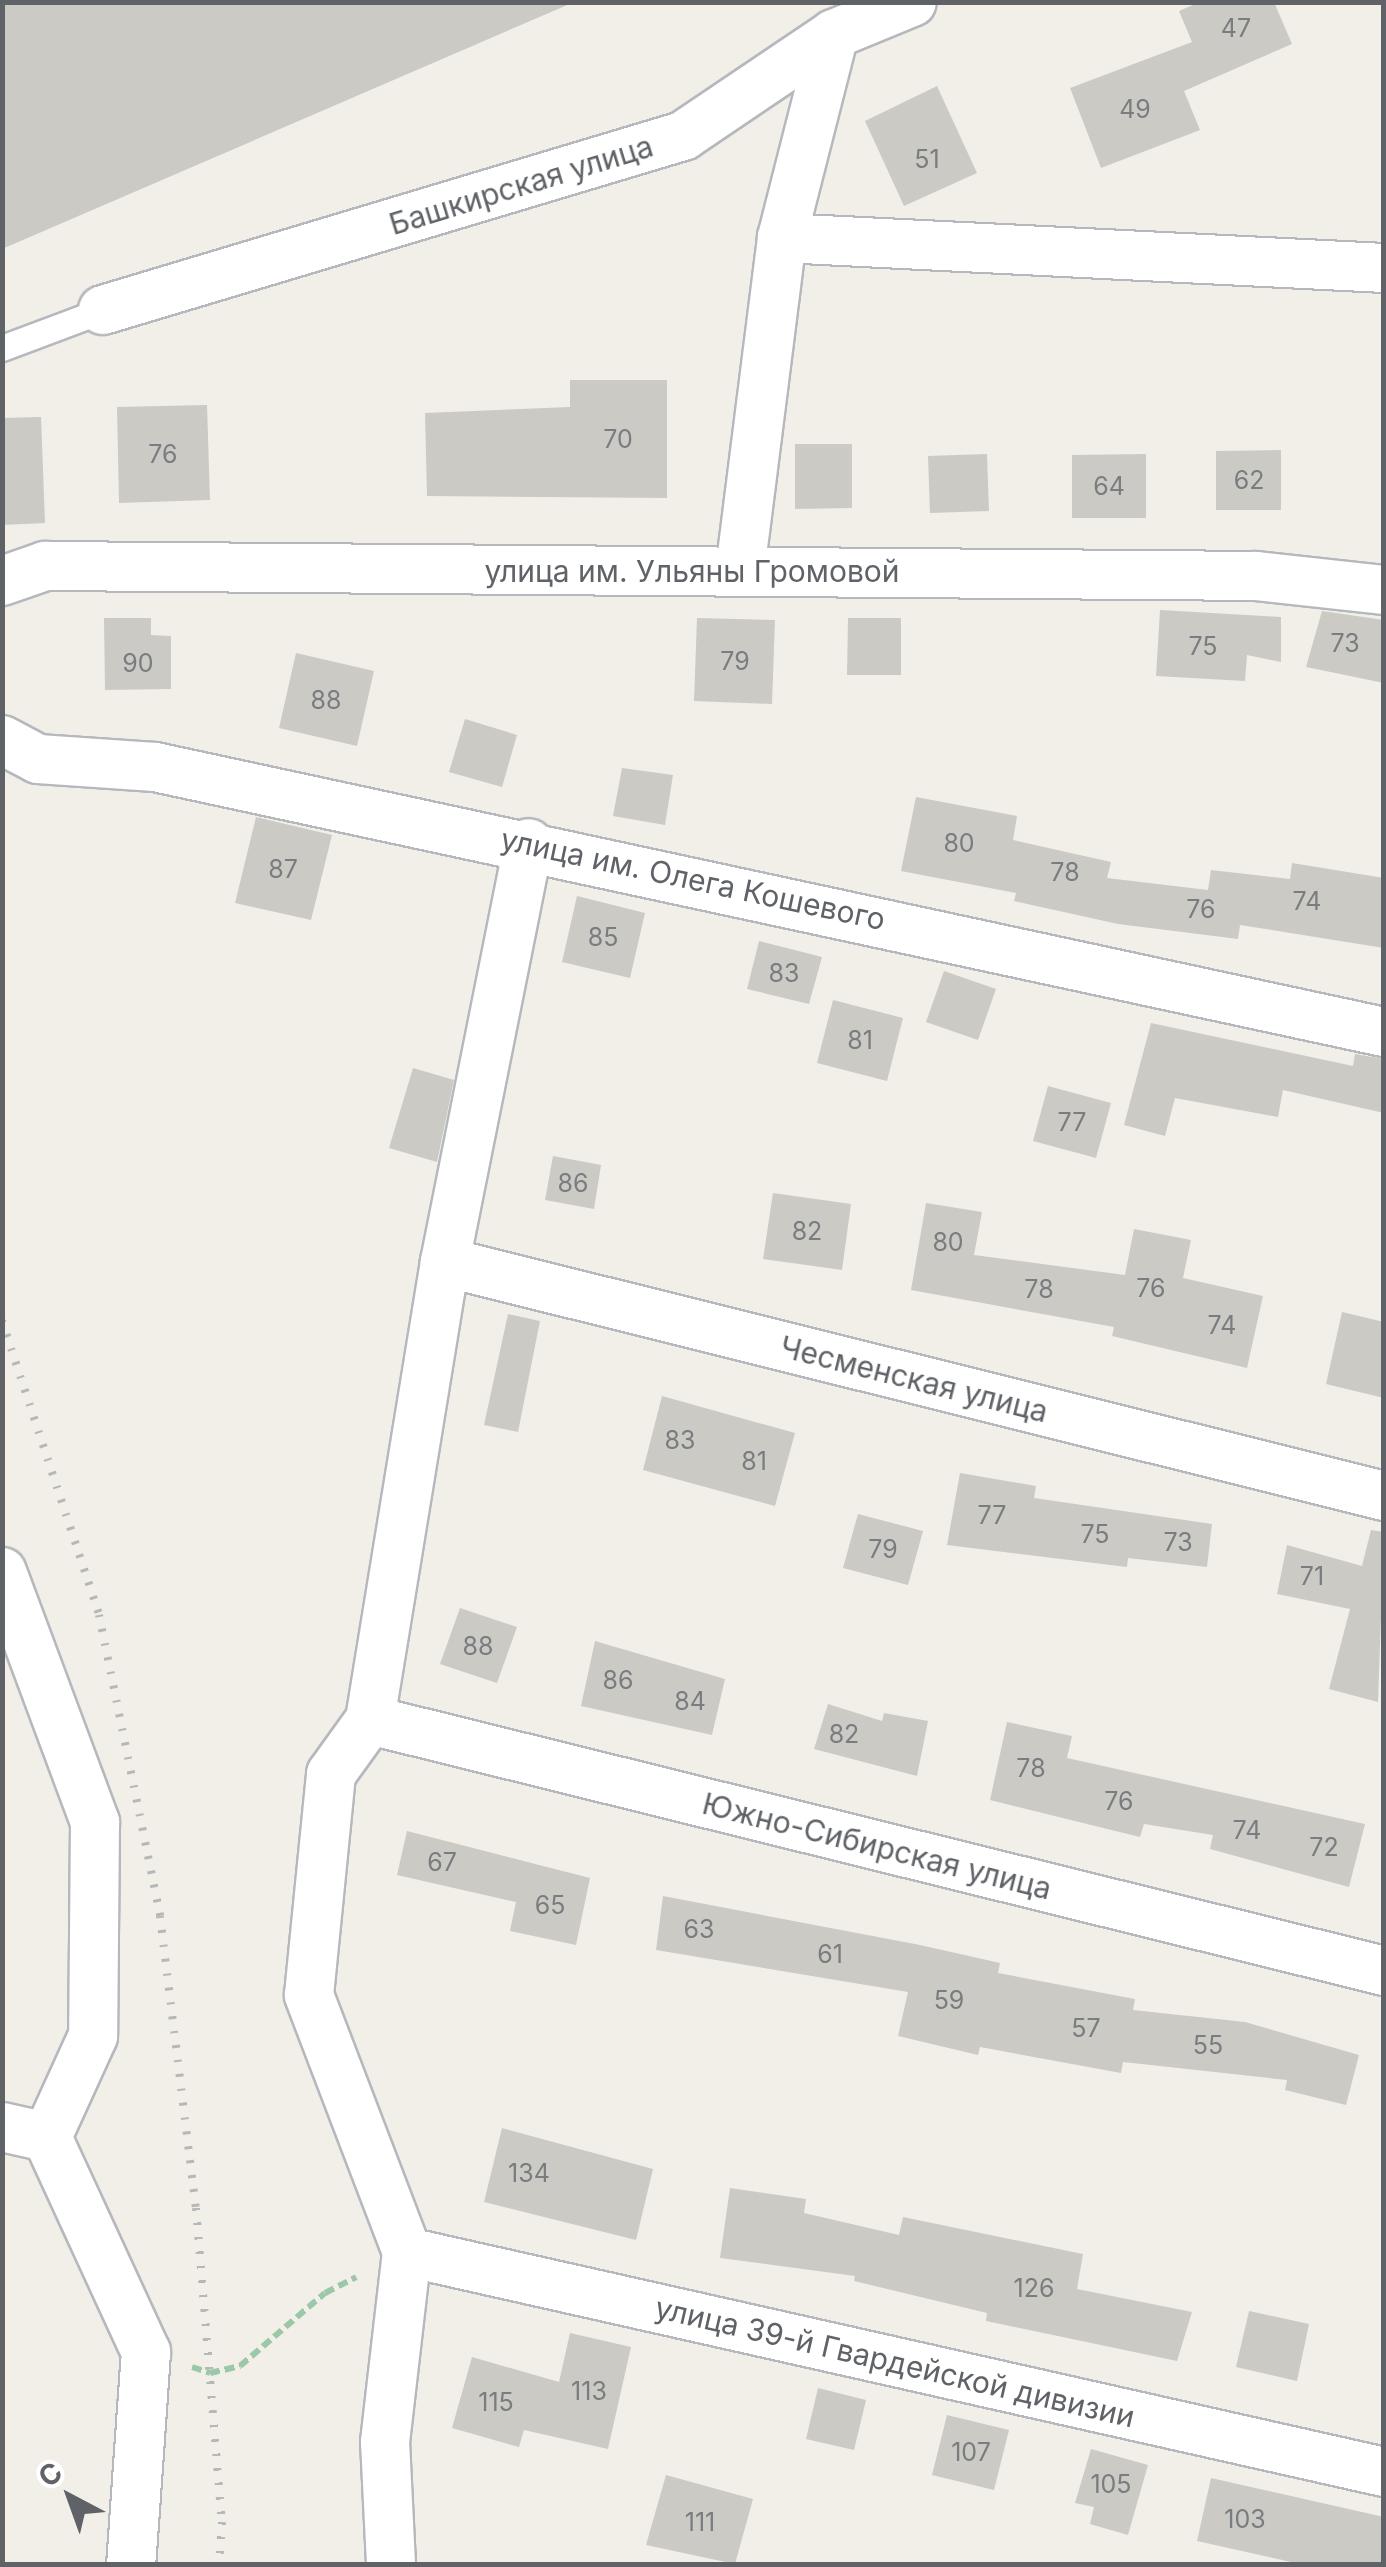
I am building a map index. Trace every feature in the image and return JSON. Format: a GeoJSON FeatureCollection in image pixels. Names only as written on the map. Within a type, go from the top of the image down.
{"type":"FeatureCollection","features":[{"type":"Feature","properties":{"kind":"street","name":"Башкирская улица"},"geometry":{"type":"LineString","coordinates":[[103,310],[684,136],[849,18],[912,2]]}},
{"type":"Feature","properties":{"kind":"street"},"geometry":{"type":"LineString","coordinates":[[740,571],[782,238],[849,18]]}},
{"type":"Feature","properties":{"kind":"street"},"geometry":{"type":"LineString","coordinates":[[782,238],[1384,268]]}},
{"type":"Feature","properties":{"kind":"street","name":"улица им. Ульяны Громовой"},"geometry":{"type":"LineString","coordinates":[[2,581],[45,566],[1256,576],[1384,590]]}},
{"type":"Feature","properties":{"kind":"street","name":"улица им. Олега Кошевого"},"geometry":{"type":"LineString","coordinates":[[2,740],[38,760],[155,767],[529,843],[1384,1032]]}},
{"type":"Feature","properties":{"kind":"street"},"geometry":{"type":"LineString","coordinates":[[391,2564],[386,2442],[407,2252],[309,1995],[331,1774],[370,1720],[445,1262],[529,843]]}},
{"type":"Feature","properties":{"kind":"street","name":"Чесменская улица"},"geometry":{"type":"LineString","coordinates":[[445,1262],[1384,1496]]}},
{"type":"Feature","properties":{"kind":"street"},"geometry":{"type":"LineString","coordinates":[[2,1572],[95,1822],[93,2036],[25,2132],[146,2352],[131,2564]]}},
{"type":"Feature","properties":{"kind":"street","name":"Южно-Сибирская улица"},"geometry":{"type":"LineString","coordinates":[[370,1720],[1384,1971]]}},
{"type":"Feature","properties":{"kind":"street","name":"улица 39-й Гвардейской дивизии"},"geometry":{"type":"LineString","coordinates":[[407,2252],[1384,2472]]}},
{"type":"Feature","properties":{"kind":"lane"},"geometry":{"type":"LineString","coordinates":[[2,348],[103,310]]}},
{"type":"Feature","properties":{"kind":"path"},"geometry":{"type":"LineString","coordinates":[[146,2352],[210,2373],[240,2366],[325,2293],[407,2252]]}},
{"type":"Feature","properties":{"kind":"building"},"geometry":{"type":"Polygon","coordinates":[[[2,2],[572,2],[572,3],[2,249],[2,2]]]}},
{"type":"Feature","properties":{"kind":"building"},"geometry":{"type":"Polygon","coordinates":[[[1200,2],[1274,2],[1292,44],[1184,91],[1200,130],[1101,168],[1070,88],[1192,42],[1179,11],[1200,2]]]}},
{"type":"Feature","properties":{"kind":"building"},"geometry":{"type":"Polygon","coordinates":[[[937,86],[977,173],[904,206],[865,121],[937,86]]]}},
{"type":"Feature","properties":{"kind":"building"},"geometry":{"type":"Polygon","coordinates":[[[570,380],[667,380],[667,498],[427,496],[425,413],[570,407],[570,380]]]}},
{"type":"Feature","properties":{"kind":"building"},"geometry":{"type":"Polygon","coordinates":[[[207,405],[210,500],[119,503],[117,407],[207,405]]]}},
{"type":"Feature","properties":{"kind":"building"},"geometry":{"type":"Polygon","coordinates":[[[41,417],[45,523],[2,525],[2,418],[41,417]]]}},
{"type":"Feature","properties":{"kind":"building"},"geometry":{"type":"Polygon","coordinates":[[[795,444],[852,444],[852,508],[795,509],[795,444]]]}},
{"type":"Feature","properties":{"kind":"building"},"geometry":{"type":"Polygon","coordinates":[[[1281,450],[1281,510],[1216,510],[1216,451],[1281,450]]]}},
{"type":"Feature","properties":{"kind":"building"},"geometry":{"type":"Polygon","coordinates":[[[987,454],[989,511],[930,513],[928,456],[987,454]]]}},
{"type":"Feature","properties":{"kind":"building"},"geometry":{"type":"Polygon","coordinates":[[[1146,454],[1146,518],[1072,518],[1072,455],[1146,454]]]}},
{"type":"Feature","properties":{"kind":"building"},"geometry":{"type":"Polygon","coordinates":[[[1160,610],[1281,617],[1281,662],[1247,655],[1245,681],[1156,676],[1160,610]]]}},
{"type":"Feature","properties":{"kind":"building"},"geometry":{"type":"Polygon","coordinates":[[[1322,611],[1384,620],[1384,683],[1306,667],[1322,611]]]}},
{"type":"Feature","properties":{"kind":"building"},"geometry":{"type":"Polygon","coordinates":[[[104,618],[151,618],[151,635],[171,636],[171,689],[105,690],[104,618]]]}},
{"type":"Feature","properties":{"kind":"building"},"geometry":{"type":"Polygon","coordinates":[[[697,618],[775,620],[772,704],[694,701],[697,618]]]}},
{"type":"Feature","properties":{"kind":"building"},"geometry":{"type":"Polygon","coordinates":[[[848,618],[901,618],[901,675],[847,675],[848,618]]]}},
{"type":"Feature","properties":{"kind":"building"},"geometry":{"type":"Polygon","coordinates":[[[296,653],[374,671],[357,746],[279,728],[296,653]]]}},
{"type":"Feature","properties":{"kind":"building"},"geometry":{"type":"Polygon","coordinates":[[[465,719],[517,735],[502,787],[449,772],[465,719]]]}},
{"type":"Feature","properties":{"kind":"building"},"geometry":{"type":"Polygon","coordinates":[[[622,768],[673,775],[665,825],[613,816],[622,768]]]}},
{"type":"Feature","properties":{"kind":"building"},"geometry":{"type":"Polygon","coordinates":[[[916,797],[1017,816],[1013,840],[1111,862],[1107,878],[1208,890],[1211,870],[1290,879],[1292,863],[1384,878],[1384,948],[1240,925],[1238,939],[1118,924],[1014,901],[1016,893],[901,871],[916,797]]]}},
{"type":"Feature","properties":{"kind":"building"},"geometry":{"type":"Polygon","coordinates":[[[256,817],[332,835],[311,920],[235,903],[256,817]]]}},
{"type":"Feature","properties":{"kind":"building"},"geometry":{"type":"Polygon","coordinates":[[[577,896],[645,913],[630,978],[562,962],[577,896]]]}},
{"type":"Feature","properties":{"kind":"building"},"geometry":{"type":"Polygon","coordinates":[[[759,941],[822,957],[809,1004],[747,989],[759,941]]]}},
{"type":"Feature","properties":{"kind":"building"},"geometry":{"type":"Polygon","coordinates":[[[944,971],[996,989],[978,1040],[926,1022],[944,971]]]}},
{"type":"Feature","properties":{"kind":"building"},"geometry":{"type":"Polygon","coordinates":[[[833,1000],[903,1018],[887,1081],[817,1063],[833,1000]]]}},
{"type":"Feature","properties":{"kind":"building"},"geometry":{"type":"Polygon","coordinates":[[[1151,1023],[1353,1066],[1355,1054],[1384,1059],[1384,1113],[1283,1090],[1278,1117],[1175,1098],[1165,1136],[1124,1125],[1151,1023]]]}},
{"type":"Feature","properties":{"kind":"building"},"geometry":{"type":"Polygon","coordinates":[[[413,1068],[454,1080],[437,1162],[389,1148],[413,1068]]]}},
{"type":"Feature","properties":{"kind":"building"},"geometry":{"type":"Polygon","coordinates":[[[1048,1086],[1111,1103],[1096,1158],[1033,1141],[1048,1086]]]}},
{"type":"Feature","properties":{"kind":"building"},"geometry":{"type":"Polygon","coordinates":[[[553,1156],[601,1165],[594,1209],[545,1200],[553,1156]]]}},
{"type":"Feature","properties":{"kind":"building"},"geometry":{"type":"Polygon","coordinates":[[[773,1193],[851,1204],[842,1270],[763,1259],[773,1193]]]}},
{"type":"Feature","properties":{"kind":"building"},"geometry":{"type":"Polygon","coordinates":[[[926,1203],[982,1212],[974,1255],[1125,1275],[1134,1229],[1191,1240],[1183,1278],[1263,1296],[1247,1368],[1112,1336],[1114,1327],[911,1290],[926,1203]]]}},
{"type":"Feature","properties":{"kind":"building"},"geometry":{"type":"Polygon","coordinates":[[[1342,1312],[1384,1322],[1384,1398],[1326,1384],[1342,1312]]]}},
{"type":"Feature","properties":{"kind":"building"},"geometry":{"type":"Polygon","coordinates":[[[508,1314],[540,1321],[518,1432],[484,1425],[508,1314]]]}},
{"type":"Feature","properties":{"kind":"building"},"geometry":{"type":"Polygon","coordinates":[[[662,1396],[795,1433],[775,1506],[643,1470],[662,1396]]]}},
{"type":"Feature","properties":{"kind":"building"},"geometry":{"type":"Polygon","coordinates":[[[960,1473],[1036,1486],[1034,1498],[1212,1524],[1207,1567],[1128,1558],[1127,1567],[947,1545],[960,1473]]]}},
{"type":"Feature","properties":{"kind":"building"},"geometry":{"type":"Polygon","coordinates":[[[858,1514],[923,1531],[908,1585],[843,1568],[858,1514]]]}},
{"type":"Feature","properties":{"kind":"building"},"geometry":{"type":"Polygon","coordinates":[[[1371,1530],[1384,1532],[1378,1702],[1329,1689],[1350,1609],[1277,1594],[1287,1545],[1362,1566],[1371,1530]]]}},
{"type":"Feature","properties":{"kind":"building"},"geometry":{"type":"Polygon","coordinates":[[[460,1608],[517,1627],[497,1683],[440,1664],[460,1608]]]}},
{"type":"Feature","properties":{"kind":"building"},"geometry":{"type":"Polygon","coordinates":[[[595,1641],[725,1679],[712,1735],[581,1706],[595,1641]]]}},
{"type":"Feature","properties":{"kind":"building"},"geometry":{"type":"Polygon","coordinates":[[[828,1704],[882,1721],[884,1713],[928,1721],[917,1776],[814,1749],[828,1704]]]}},
{"type":"Feature","properties":{"kind":"building"},"geometry":{"type":"Polygon","coordinates":[[[1007,1722],[1072,1736],[1067,1758],[1365,1824],[1349,1887],[1210,1849],[1213,1835],[1144,1824],[1140,1837],[990,1800],[1007,1722]]]}},
{"type":"Feature","properties":{"kind":"building"},"geometry":{"type":"Polygon","coordinates":[[[407,1831],[590,1878],[576,1945],[510,1931],[516,1902],[397,1875],[407,1831]]]}},
{"type":"Feature","properties":{"kind":"building"},"geometry":{"type":"Polygon","coordinates":[[[663,1896],[1000,1963],[998,1973],[1135,1999],[1133,2010],[1245,2022],[1359,2055],[1346,2105],[1285,2090],[1287,2080],[1123,2062],[1121,2073],[980,2047],[978,2055],[898,2036],[908,1992],[656,1950],[663,1896]]]}},
{"type":"Feature","properties":{"kind":"building"},"geometry":{"type":"Polygon","coordinates":[[[502,2128],[653,2169],[636,2240],[484,2202],[502,2128]]]}},
{"type":"Feature","properties":{"kind":"building"},"geometry":{"type":"Polygon","coordinates":[[[730,2188],[806,2199],[804,2213],[899,2235],[903,2217],[1083,2254],[1077,2289],[1192,2312],[1177,2361],[986,2321],[987,2313],[854,2281],[855,2276],[720,2258],[730,2188]]]}},
{"type":"Feature","properties":{"kind":"building"},"geometry":{"type":"Polygon","coordinates":[[[1249,2311],[1309,2324],[1297,2381],[1236,2367],[1249,2311]]]}},
{"type":"Feature","properties":{"kind":"building"},"geometry":{"type":"Polygon","coordinates":[[[570,2333],[631,2347],[608,2449],[524,2430],[519,2447],[452,2428],[472,2357],[559,2382],[570,2333]]]}},
{"type":"Feature","properties":{"kind":"building"},"geometry":{"type":"Polygon","coordinates":[[[818,2388],[866,2400],[854,2450],[806,2439],[818,2388]]]}},
{"type":"Feature","properties":{"kind":"building"},"geometry":{"type":"Polygon","coordinates":[[[947,2415],[1009,2430],[994,2490],[932,2475],[947,2415]]]}},
{"type":"Feature","properties":{"kind":"building"},"geometry":{"type":"Polygon","coordinates":[[[1091,2449],[1148,2465],[1128,2535],[1090,2524],[1094,2507],[1075,2503],[1091,2449]]]}},
{"type":"Feature","properties":{"kind":"building"},"geometry":{"type":"Polygon","coordinates":[[[666,2475],[753,2499],[735,2564],[646,2545],[666,2475]]]}},
{"type":"Feature","properties":{"kind":"building"},"geometry":{"type":"Polygon","coordinates":[[[1211,2478],[1384,2517],[1384,2564],[1300,2564],[1197,2541],[1211,2478]]]}},
{"type":"Feature","properties":{"kind":"railway"},"geometry":{"type":"LineString","coordinates":[[2,1321],[99,1615],[160,1916],[196,2208],[222,2522],[219,2564]]}}]}
